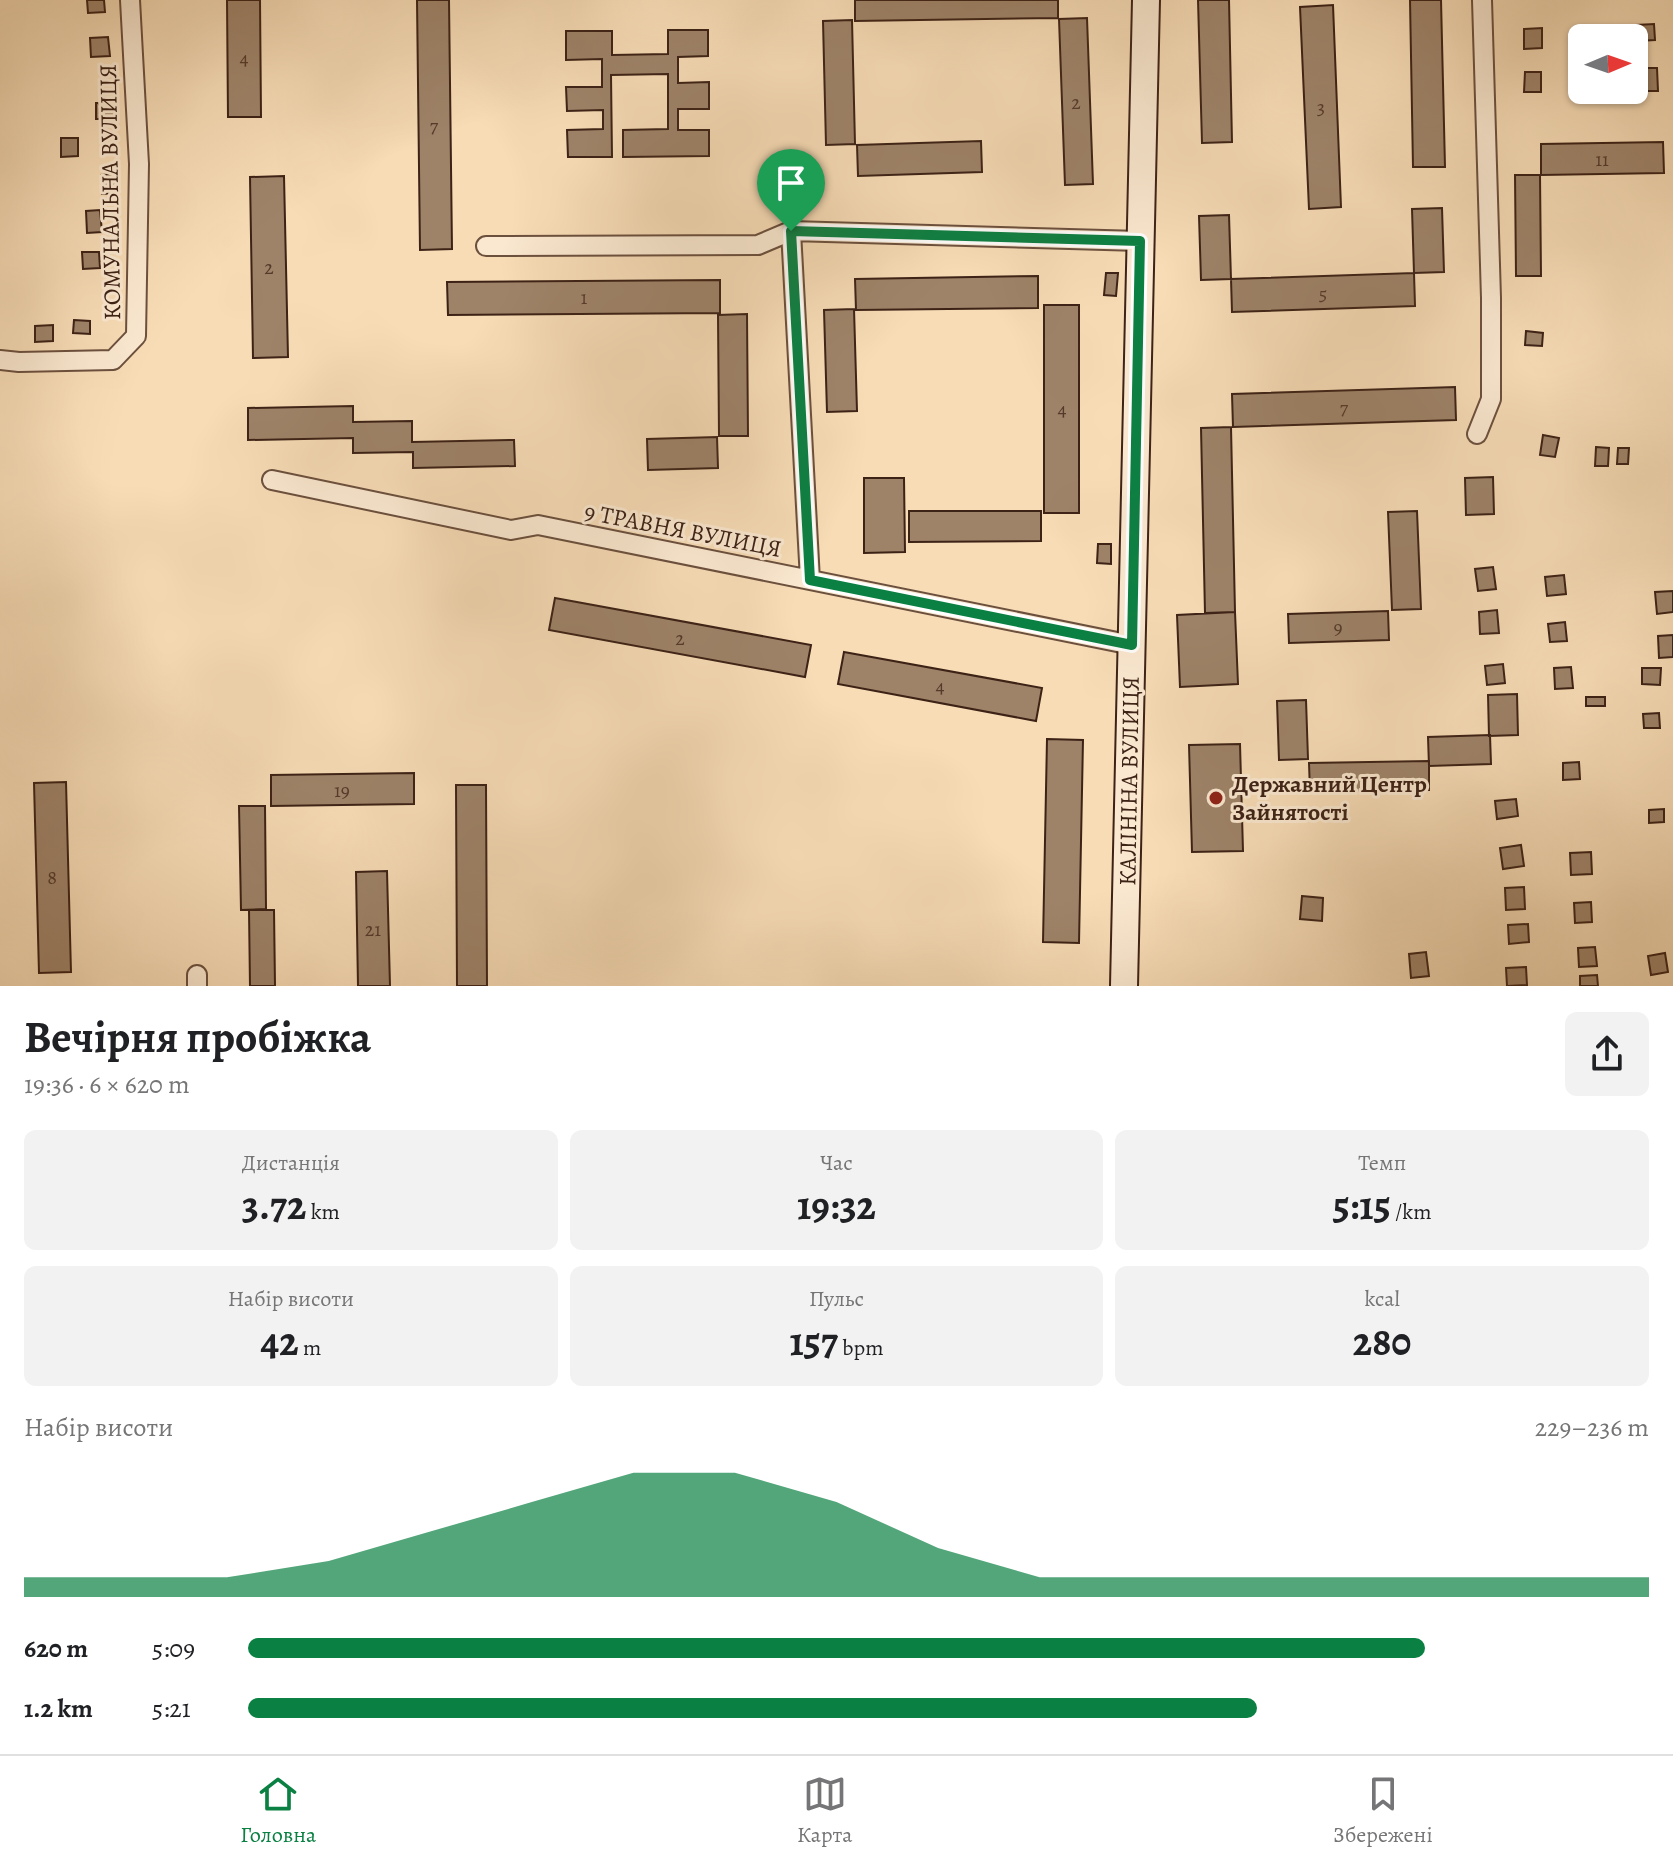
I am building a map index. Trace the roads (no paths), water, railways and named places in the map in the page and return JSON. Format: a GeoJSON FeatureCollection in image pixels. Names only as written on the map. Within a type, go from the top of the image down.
{"type":"FeatureCollection","features":[{"type":"Feature","properties":{"kind":"street","name":"КОМУНАЛЬНА ВУЛИЦЯ"},"geometry":{"type":"LineString","coordinates":[[0,360],[113,360],[136,336],[139,164],[130,0]]}},
{"type":"Feature","properties":{"kind":"street","name":"КАЛІНІНА ВУЛИЦЯ"},"geometry":{"type":"LineString","coordinates":[[1124,986],[1146,0]]}},
{"type":"Feature","properties":{"kind":"street"},"geometry":{"type":"LineString","coordinates":[[1477,434],[1491,399],[1482,0]]}},
{"type":"Feature","properties":{"kind":"street"},"geometry":{"type":"LineString","coordinates":[[486,246],[758,245],[791,231],[1140,241]]}},
{"type":"Feature","properties":{"kind":"street"},"geometry":{"type":"LineString","coordinates":[[791,231],[810,580]]}},
{"type":"Feature","properties":{"kind":"street","name":"9 ТРАВНЯ ВУЛИЦЯ"},"geometry":{"type":"LineString","coordinates":[[272,480],[511,530],[538,525],[1132,645]]}},
{"type":"Feature","properties":{"kind":"place","name":"Державний Центр Зайнятості"},"geometry":{"type":"Point","coordinates":[1216,798]}}]}
